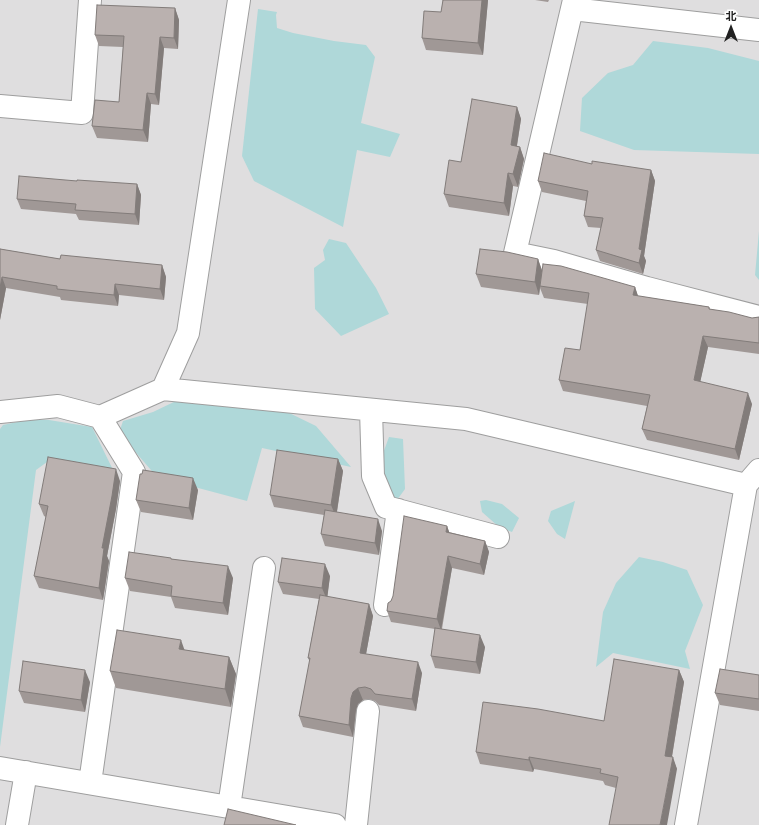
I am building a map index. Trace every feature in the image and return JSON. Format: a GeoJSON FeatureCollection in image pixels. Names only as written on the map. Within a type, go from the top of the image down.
{"type":"FeatureCollection","features":[{"type":"Feature","properties":{"kind":"street"},"geometry":{"type":"LineString","coordinates":[[0,106],[82,113],[90,0]]}},
{"type":"Feature","properties":{"kind":"street"},"geometry":{"type":"LineString","coordinates":[[163,390],[188,332],[239,0]]}},
{"type":"Feature","properties":{"kind":"street"},"geometry":{"type":"LineString","coordinates":[[759,30],[573,4],[515,252],[554,261],[647,288],[759,317]]}},
{"type":"Feature","properties":{"kind":"street"},"geometry":{"type":"LineString","coordinates":[[0,412],[58,406],[100,418],[163,390],[466,420],[752,477],[686,825]]}},
{"type":"Feature","properties":{"kind":"street"},"geometry":{"type":"LineString","coordinates":[[370,410],[373,476],[386,508],[498,537]]}},
{"type":"Feature","properties":{"kind":"street"},"geometry":{"type":"LineString","coordinates":[[90,783],[134,472],[100,418]]}},
{"type":"Feature","properties":{"kind":"street"},"geometry":{"type":"LineString","coordinates":[[386,606],[398,510]]}},
{"type":"Feature","properties":{"kind":"street"},"geometry":{"type":"LineString","coordinates":[[229,807],[264,568]]}},
{"type":"Feature","properties":{"kind":"street"},"geometry":{"type":"LineString","coordinates":[[356,825],[368,711]]}},
{"type":"Feature","properties":{"kind":"street"},"geometry":{"type":"LineString","coordinates":[[0,768],[325,824]]}},
{"type":"Feature","properties":{"kind":"street"},"geometry":{"type":"LineString","coordinates":[[16,825],[26,772]]}},
{"type":"Feature","properties":{"kind":"shaded area"},"geometry":{"type":"Polygon","coordinates":[[[0,0],[759,0],[759,825],[0,825],[0,0]]]}},
{"type":"Feature","properties":{"kind":"water"},"geometry":{"type":"Polygon","coordinates":[[[258,9],[277,12],[277,28],[293,33],[334,41],[366,45],[375,57],[361,123],[400,134],[390,157],[357,150],[343,227],[254,181],[242,156],[258,9]]]}},
{"type":"Feature","properties":{"kind":"water"},"geometry":{"type":"Polygon","coordinates":[[[653,41],[708,48],[759,61],[759,154],[634,150],[580,131],[582,98],[608,73],[633,65],[653,41]]]}},
{"type":"Feature","properties":{"kind":"water"},"geometry":{"type":"Polygon","coordinates":[[[759,231],[759,280],[755,275],[759,231]]]}},
{"type":"Feature","properties":{"kind":"water"},"geometry":{"type":"Polygon","coordinates":[[[329,239],[346,243],[376,288],[389,314],[341,336],[315,309],[314,268],[325,260],[323,250],[329,239]]]}},
{"type":"Feature","properties":{"kind":"water"},"geometry":{"type":"Polygon","coordinates":[[[178,400],[217,406],[279,408],[316,426],[351,467],[262,448],[247,501],[157,477],[119,433],[123,421],[153,412],[178,400]]]}},
{"type":"Feature","properties":{"kind":"water"},"geometry":{"type":"Polygon","coordinates":[[[31,419],[49,420],[92,427],[116,476],[47,462],[36,470],[0,747],[0,429],[3,425],[31,419]]]}},
{"type":"Feature","properties":{"kind":"water"},"geometry":{"type":"Polygon","coordinates":[[[389,437],[403,439],[405,489],[397,500],[389,497],[380,476],[382,456],[389,437]]]}},
{"type":"Feature","properties":{"kind":"water"},"geometry":{"type":"Polygon","coordinates":[[[486,500],[502,504],[519,518],[512,532],[499,527],[482,512],[480,501],[486,500]]]}},
{"type":"Feature","properties":{"kind":"water"},"geometry":{"type":"Polygon","coordinates":[[[575,501],[565,539],[557,534],[548,521],[551,511],[575,501]]]}},
{"type":"Feature","properties":{"kind":"water"},"geometry":{"type":"Polygon","coordinates":[[[639,557],[663,562],[687,570],[703,605],[685,651],[690,669],[613,653],[596,667],[603,612],[616,583],[639,557]]]}},
{"type":"Feature","properties":{"kind":"building"},"geometry":{"type":"Polygon","coordinates":[[[443,0],[482,0],[478,43],[422,38],[424,11],[441,12],[443,0]]]}},
{"type":"Feature","properties":{"kind":"building"},"geometry":{"type":"Polygon","coordinates":[[[97,5],[175,8],[174,38],[160,37],[155,94],[147,93],[143,130],[92,126],[95,100],[119,102],[124,36],[95,35],[97,5]]]}},
{"type":"Feature","properties":{"kind":"building"},"geometry":{"type":"Polygon","coordinates":[[[472,99],[517,107],[511,145],[520,147],[513,174],[508,173],[504,203],[444,194],[449,160],[461,162],[472,99]]]}},
{"type":"Feature","properties":{"kind":"building"},"geometry":{"type":"Polygon","coordinates":[[[544,153],[592,164],[592,161],[651,170],[639,249],[642,250],[639,263],[596,250],[603,218],[584,216],[588,191],[538,181],[544,153]]]}},
{"type":"Feature","properties":{"kind":"building"},"geometry":{"type":"Polygon","coordinates":[[[19,176],[137,184],[135,214],[75,210],[76,204],[17,199],[19,176]]]}},
{"type":"Feature","properties":{"kind":"building"},"geometry":{"type":"Polygon","coordinates":[[[0,249],[60,259],[61,255],[162,265],[160,289],[115,284],[114,295],[57,289],[57,286],[2,277],[0,288],[0,249]]]}},
{"type":"Feature","properties":{"kind":"building"},"geometry":{"type":"Polygon","coordinates":[[[480,249],[507,252],[538,259],[535,282],[476,274],[480,249]]]}},
{"type":"Feature","properties":{"kind":"building"},"geometry":{"type":"Polygon","coordinates":[[[543,264],[561,266],[635,287],[633,295],[709,307],[709,309],[752,318],[759,317],[759,343],[703,336],[694,380],[748,393],[735,449],[642,429],[650,395],[559,380],[565,348],[580,350],[589,293],[540,286],[543,264]]]}},
{"type":"Feature","properties":{"kind":"building"},"geometry":{"type":"Polygon","coordinates":[[[277,450],[338,459],[331,505],[270,495],[277,450]]]}},
{"type":"Feature","properties":{"kind":"building"},"geometry":{"type":"Polygon","coordinates":[[[48,457],[116,469],[102,548],[104,548],[99,588],[34,576],[48,506],[39,504],[48,457]]]}},
{"type":"Feature","properties":{"kind":"building"},"geometry":{"type":"Polygon","coordinates":[[[143,470],[193,478],[189,508],[136,500],[140,474],[142,474],[143,470]]]}},
{"type":"Feature","properties":{"kind":"building"},"geometry":{"type":"Polygon","coordinates":[[[325,510],[378,519],[375,543],[321,534],[325,510]]]}},
{"type":"Feature","properties":{"kind":"building"},"geometry":{"type":"Polygon","coordinates":[[[404,516],[447,526],[446,532],[485,541],[480,564],[448,556],[437,619],[387,611],[388,603],[391,601],[393,596],[404,516]]]}},
{"type":"Feature","properties":{"kind":"building"},"geometry":{"type":"Polygon","coordinates":[[[129,552],[228,566],[223,603],[171,596],[172,586],[125,578],[129,552]]]}},
{"type":"Feature","properties":{"kind":"building"},"geometry":{"type":"Polygon","coordinates":[[[282,558],[325,564],[322,588],[278,582],[282,558]]]}},
{"type":"Feature","properties":{"kind":"building"},"geometry":{"type":"Polygon","coordinates":[[[320,595],[369,604],[360,653],[418,662],[412,699],[375,694],[371,689],[365,687],[358,688],[353,692],[351,698],[349,725],[299,716],[320,595]]]}},
{"type":"Feature","properties":{"kind":"building"},"geometry":{"type":"Polygon","coordinates":[[[435,628],[480,635],[476,662],[431,656],[435,628]]]}},
{"type":"Feature","properties":{"kind":"building"},"geometry":{"type":"Polygon","coordinates":[[[117,630],[181,640],[179,649],[229,657],[225,689],[110,671],[117,630]]]}},
{"type":"Feature","properties":{"kind":"building"},"geometry":{"type":"Polygon","coordinates":[[[614,659],[679,670],[665,756],[673,757],[660,825],[609,825],[618,777],[600,773],[601,769],[529,757],[529,760],[476,752],[483,702],[538,709],[604,721],[614,659]]]}},
{"type":"Feature","properties":{"kind":"building"},"geometry":{"type":"Polygon","coordinates":[[[23,661],[85,670],[81,700],[19,691],[23,661]]]}},
{"type":"Feature","properties":{"kind":"building"},"geometry":{"type":"Polygon","coordinates":[[[720,669],[759,675],[759,699],[715,693],[720,669]]]}},
{"type":"Feature","properties":{"kind":"building"},"geometry":{"type":"Polygon","coordinates":[[[228,809],[296,825],[224,825],[228,809]]]}}]}
